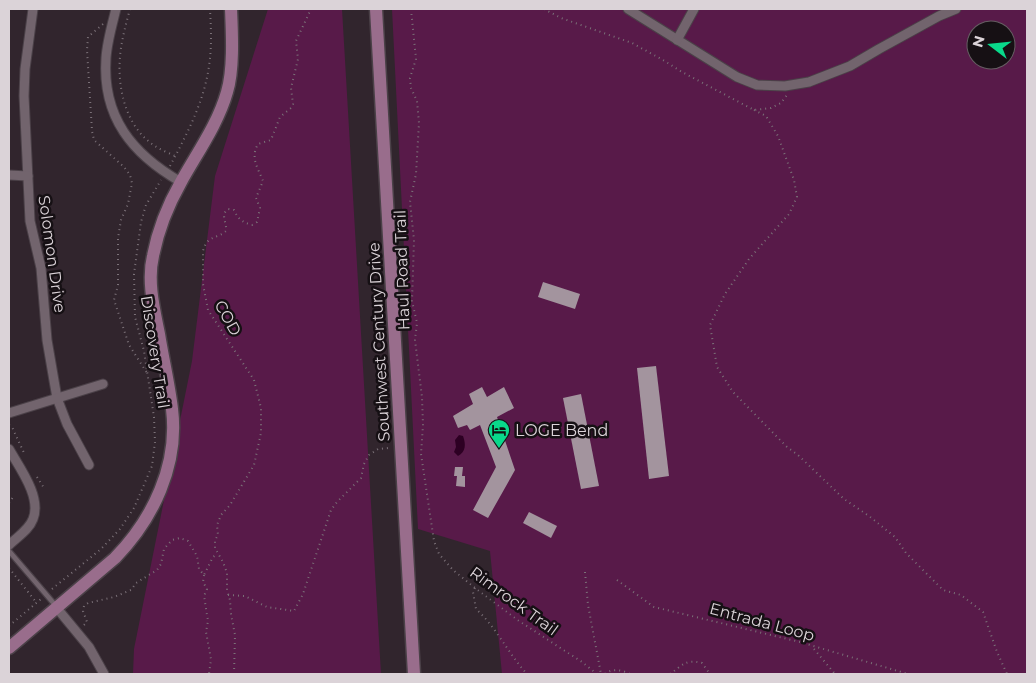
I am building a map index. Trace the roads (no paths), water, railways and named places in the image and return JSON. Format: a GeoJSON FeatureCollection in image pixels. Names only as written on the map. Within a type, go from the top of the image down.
{"type":"FeatureCollection","features":[{"type":"Feature","properties":{"kind":"street","name":"Solomon Drive"},"geometry":{"type":"LineString","coordinates":[[33,9],[25,69],[24,96],[30,221],[41,268],[47,340],[57,398],[67,424],[89,465]]}},
{"type":"Feature","properties":{"kind":"street"},"geometry":{"type":"LineString","coordinates":[[9,648],[128,545],[150,514],[165,477],[173,436],[173,410],[154,311],[151,286],[152,258],[159,230],[181,182],[215,123],[228,91],[231,60],[231,9]]}},
{"type":"Feature","properties":{"kind":"street","name":"Southwest Century Drive"},"geometry":{"type":"LineString","coordinates":[[376,9],[414,674]]}},
{"type":"Feature","properties":{"kind":"street"},"geometry":{"type":"LineString","coordinates":[[628,9],[737,77],[756,85],[785,86],[809,82],[850,66],[939,12],[956,9]]}},
{"type":"Feature","properties":{"kind":"street"},"geometry":{"type":"LineString","coordinates":[[677,40],[694,9]]}},
{"type":"Feature","properties":{"kind":"street"},"geometry":{"type":"LineString","coordinates":[[115,13],[106,56],[106,86],[115,117],[130,142],[152,165],[181,182]]}},
{"type":"Feature","properties":{"kind":"street"},"geometry":{"type":"LineString","coordinates":[[9,175],[28,176]]}},
{"type":"Feature","properties":{"kind":"street"},"geometry":{"type":"LineString","coordinates":[[9,413],[103,384]]}},
{"type":"Feature","properties":{"kind":"street"},"geometry":{"type":"LineString","coordinates":[[9,449],[33,494],[35,504],[33,518],[24,532],[9,545]]}},
{"type":"Feature","properties":{"kind":"street"},"geometry":{"type":"LineString","coordinates":[[56,607],[89,647],[104,674]]}},
{"type":"Feature","properties":{"kind":"lane"},"geometry":{"type":"LineString","coordinates":[[9,551],[56,607]]}},
{"type":"Feature","properties":{"kind":"place","name":"LOGE Bend"},"geometry":{"type":"Point","coordinates":[499,449]}}]}
